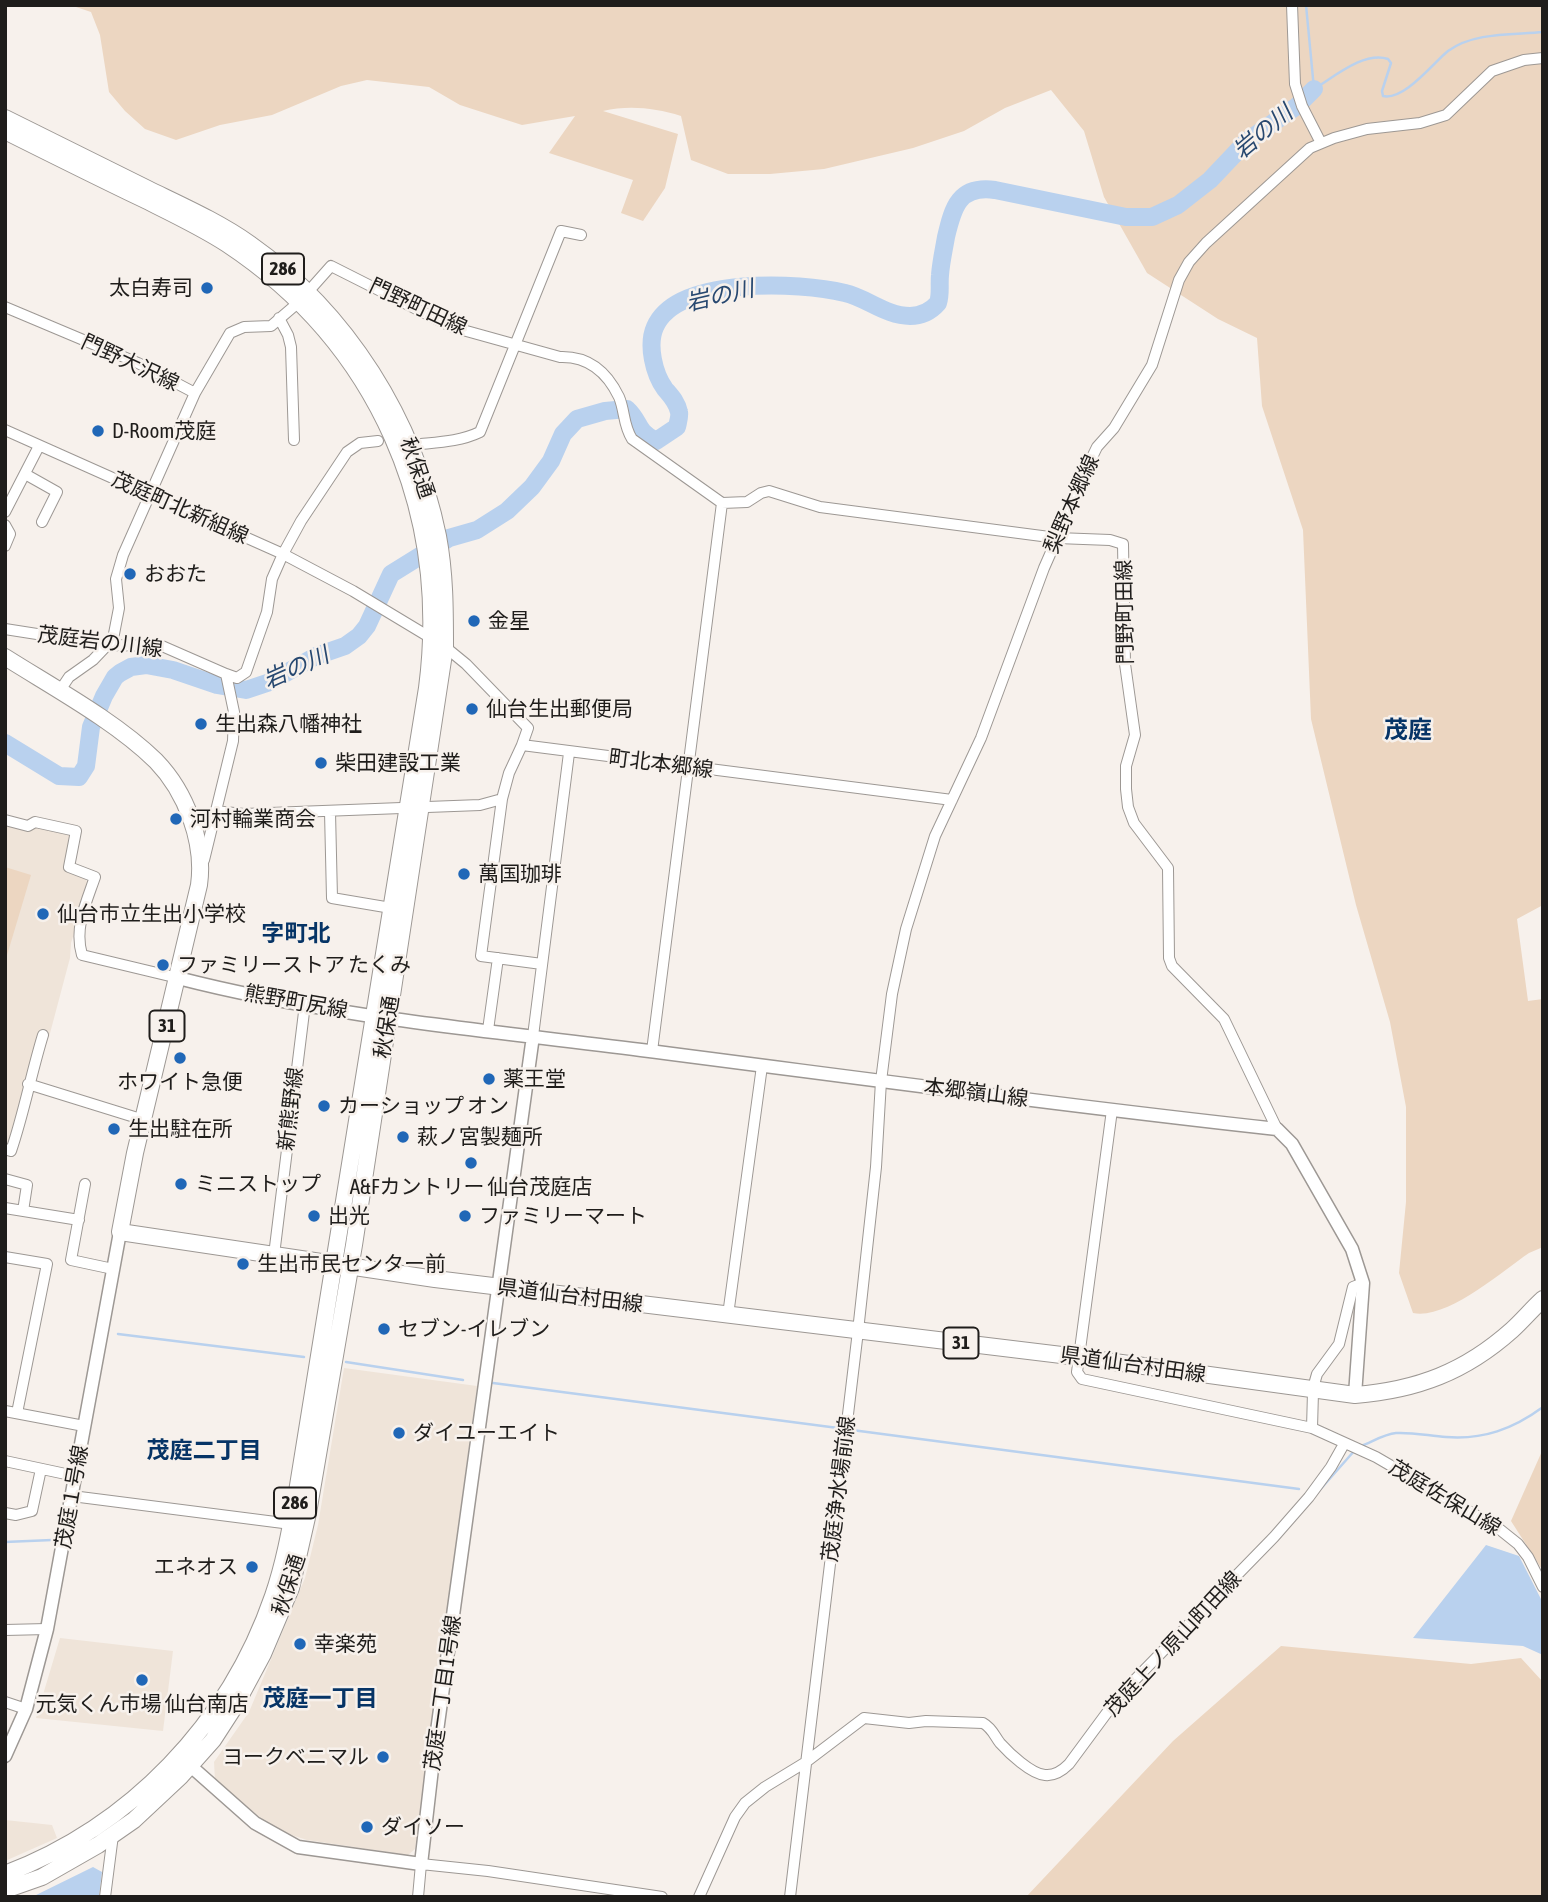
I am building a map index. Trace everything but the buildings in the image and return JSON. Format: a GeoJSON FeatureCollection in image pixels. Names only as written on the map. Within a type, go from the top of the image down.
{"type":"FeatureCollection","features":[{"type":"Feature","properties":{"kind":"main road","name":"秋保通"},"geometry":{"type":"LineString","coordinates":[[5,118],[214,221],[259,251],[354,346],[402,425],[425,487],[435,566],[432,601],[439,643],[427,688],[414,807],[342,1266],[308,1513],[290,1588],[271,1637],[249,1681],[213,1740],[100,1826],[68,1846],[5,1874]]}},
{"type":"Feature","properties":{"kind":"main road","name":"秋保通"},"geometry":{"type":"LineString","coordinates":[[5,131],[225,243],[304,297]]}},
{"type":"Feature","properties":{"kind":"main road","name":"31"},"geometry":{"type":"LineString","coordinates":[[5,657],[135,743],[158,763],[181,797],[194,827],[201,870],[120,1232]]}},
{"type":"Feature","properties":{"kind":"main road","name":"秋保通"},"geometry":{"type":"LineString","coordinates":[[381,1016],[391,908],[414,807]]}},
{"type":"Feature","properties":{"kind":"main road","name":"県道仙台村田線"},"geometry":{"type":"LineString","coordinates":[[120,1232],[499,1287],[1079,1357],[1355,1395],[1420,1385],[1455,1370],[1482,1354],[1512,1330],[1543,1299]]}},
{"type":"Feature","properties":{"kind":"main road","name":"秋保通"},"geometry":{"type":"LineString","coordinates":[[5,1890],[42,1877],[134,1820],[184,1761],[249,1655],[273,1596],[291,1524],[342,1266]]}},
{"type":"Feature","properties":{"kind":"street"},"geometry":{"type":"LineString","coordinates":[[1292,5],[1293,67],[1298,94],[1321,143]]}},
{"type":"Feature","properties":{"kind":"street","name":"梨野本郷線"},"geometry":{"type":"LineString","coordinates":[[881,1081],[892,994],[906,929],[935,836],[986,726],[1067,509],[1097,447],[1114,428],[1153,365],[1179,280],[1189,262],[1304,153],[1321,143],[1367,130],[1420,123],[1446,115],[1492,71],[1524,60],[1543,58]]}},
{"type":"Feature","properties":{"kind":"street"},"geometry":{"type":"LineString","coordinates":[[421,443],[448,442],[480,432],[561,231],[580,235]]}},
{"type":"Feature","properties":{"kind":"street","name":"門野町田線"},"geometry":{"type":"LineString","coordinates":[[304,297],[331,266],[452,327],[560,357],[573,356],[594,364],[619,398],[628,432],[640,445],[722,503],[747,502],[761,492],[769,491],[820,507],[1123,544],[1125,664],[1135,735],[1126,766],[1128,807],[1137,830],[1168,868],[1169,958],[1172,966],[1224,1019],[1277,1129]]}},
{"type":"Feature","properties":{"kind":"street","name":"門野大沢線"},"geometry":{"type":"LineString","coordinates":[[5,307],[138,363],[195,393],[230,333],[244,327],[271,326],[304,297]]}},
{"type":"Feature","properties":{"kind":"street"},"geometry":{"type":"LineString","coordinates":[[279,318],[291,347],[294,440]]}},
{"type":"Feature","properties":{"kind":"street"},"geometry":{"type":"LineString","coordinates":[[63,694],[69,677],[93,660],[113,639],[118,608],[116,579],[123,555],[195,393]]}},
{"type":"Feature","properties":{"kind":"street","name":"茂庭町北新組線"},"geometry":{"type":"LineString","coordinates":[[5,430],[283,554],[409,624],[466,664],[528,729],[522,745]]}},
{"type":"Feature","properties":{"kind":"street"},"geometry":{"type":"LineString","coordinates":[[201,870],[233,741],[234,712],[226,678],[237,678],[246,672],[267,612],[272,579],[283,554],[309,510],[348,452],[360,443],[378,441]]}},
{"type":"Feature","properties":{"kind":"street"},"geometry":{"type":"LineString","coordinates":[[5,512],[39,446]]}},
{"type":"Feature","properties":{"kind":"street"},"geometry":{"type":"LineString","coordinates":[[25,474],[57,492],[41,522]]}},
{"type":"Feature","properties":{"kind":"street"},"geometry":{"type":"LineString","coordinates":[[652,1051],[722,503]]}},
{"type":"Feature","properties":{"kind":"street"},"geometry":{"type":"LineString","coordinates":[[5,525],[10,534],[5,546]]}},
{"type":"Feature","properties":{"kind":"street","name":"茂庭岩の川線"},"geometry":{"type":"LineString","coordinates":[[5,629],[107,645],[162,646],[226,678]]}},
{"type":"Feature","properties":{"kind":"street"},"geometry":{"type":"LineString","coordinates":[[522,745],[509,773],[502,799],[481,956],[542,964]]}},
{"type":"Feature","properties":{"kind":"street","name":"町北本郷線"},"geometry":{"type":"LineString","coordinates":[[522,745],[952,800]]}},
{"type":"Feature","properties":{"kind":"street"},"geometry":{"type":"LineString","coordinates":[[533,1036],[569,753]]}},
{"type":"Feature","properties":{"kind":"street"},"geometry":{"type":"LineString","coordinates":[[215,811],[244,814],[330,812],[480,805],[502,799]]}},
{"type":"Feature","properties":{"kind":"street"},"geometry":{"type":"LineString","coordinates":[[330,812],[332,898],[391,908]]}},
{"type":"Feature","properties":{"kind":"street"},"geometry":{"type":"LineString","coordinates":[[5,820],[28,826],[35,822],[76,831],[69,867],[95,877],[78,928],[78,943],[82,955],[178,978]]}},
{"type":"Feature","properties":{"kind":"street"},"geometry":{"type":"LineString","coordinates":[[488,1030],[498,958]]}},
{"type":"Feature","properties":{"kind":"street","name":"熊野町尻線"},"geometry":{"type":"LineString","coordinates":[[178,978],[262,998],[381,1016]]}},
{"type":"Feature","properties":{"kind":"street","name":"新熊野線"},"geometry":{"type":"LineString","coordinates":[[274,1255],[305,1004]]}},
{"type":"Feature","properties":{"kind":"street","name":"本郷嶺山線"},"geometry":{"type":"LineString","coordinates":[[381,1016],[1277,1129]]}},
{"type":"Feature","properties":{"kind":"street"},"geometry":{"type":"LineString","coordinates":[[5,1149],[11,1151],[24,1115],[28,1084],[43,1035]]}},
{"type":"Feature","properties":{"kind":"street","name":"茂庭一丁目1号線"},"geometry":{"type":"LineString","coordinates":[[421,1864],[533,1036]]}},
{"type":"Feature","properties":{"kind":"street"},"geometry":{"type":"LineString","coordinates":[[728,1315],[762,1066]]}},
{"type":"Feature","properties":{"kind":"street","name":"茂庭浄水場前線"},"geometry":{"type":"LineString","coordinates":[[790,1897],[858,1331],[876,1167],[881,1081]]}},
{"type":"Feature","properties":{"kind":"street"},"geometry":{"type":"LineString","coordinates":[[28,1084],[144,1120]]}},
{"type":"Feature","properties":{"kind":"street"},"geometry":{"type":"LineString","coordinates":[[1079,1357],[1112,1110]]}},
{"type":"Feature","properties":{"kind":"street"},"geometry":{"type":"LineString","coordinates":[[1277,1129],[1292,1144],[1352,1249],[1363,1283],[1355,1395]]}},
{"type":"Feature","properties":{"kind":"street"},"geometry":{"type":"LineString","coordinates":[[5,1179],[27,1185],[23,1211]]}},
{"type":"Feature","properties":{"kind":"street"},"geometry":{"type":"LineString","coordinates":[[85,1184],[71,1260],[113,1269]]}},
{"type":"Feature","properties":{"kind":"street"},"geometry":{"type":"LineString","coordinates":[[5,1208],[79,1220]]}},
{"type":"Feature","properties":{"kind":"street","name":"茂庭１号線"},"geometry":{"type":"LineString","coordinates":[[5,1756],[26,1709],[47,1629],[120,1232]]}},
{"type":"Feature","properties":{"kind":"street"},"geometry":{"type":"LineString","coordinates":[[5,1257],[47,1264],[17,1413]]}},
{"type":"Feature","properties":{"kind":"street"},"geometry":{"type":"LineString","coordinates":[[1312,1427],[1317,1374],[1339,1344],[1353,1287],[1363,1283]]}},
{"type":"Feature","properties":{"kind":"street","name":"茂庭佐保山線"},"geometry":{"type":"LineString","coordinates":[[1079,1357],[1077,1372],[1082,1379],[1312,1427],[1376,1457],[1498,1528],[1518,1544],[1528,1557],[1543,1587]]}},
{"type":"Feature","properties":{"kind":"street"},"geometry":{"type":"LineString","coordinates":[[5,1411],[84,1426]]}},
{"type":"Feature","properties":{"kind":"street","name":"茂庭上ノ原山町田線"},"geometry":{"type":"LineString","coordinates":[[699,1897],[735,1817],[745,1803],[864,1718],[909,1723],[983,1723],[991,1727],[1011,1755],[1035,1772],[1046,1776],[1061,1771],[1120,1695],[1249,1563],[1309,1497],[1344,1444]]}},
{"type":"Feature","properties":{"kind":"street"},"geometry":{"type":"LineString","coordinates":[[5,1461],[75,1476]]}},
{"type":"Feature","properties":{"kind":"street"},"geometry":{"type":"LineString","coordinates":[[5,1513],[16,1515],[32,1511],[41,1469]]}},
{"type":"Feature","properties":{"kind":"street"},"geometry":{"type":"LineString","coordinates":[[72,1496],[291,1524]]}},
{"type":"Feature","properties":{"kind":"street"},"geometry":{"type":"LineString","coordinates":[[5,1630],[47,1629]]}},
{"type":"Feature","properties":{"kind":"street"},"geometry":{"type":"LineString","coordinates":[[5,1702],[26,1709]]}},
{"type":"Feature","properties":{"kind":"street"},"geometry":{"type":"LineString","coordinates":[[184,1761],[254,1823],[298,1847],[662,1897]]}},
{"type":"Feature","properties":{"kind":"street"},"geometry":{"type":"LineString","coordinates":[[105,1897],[113,1835]]}},
{"type":"Feature","properties":{"kind":"street"},"geometry":{"type":"LineString","coordinates":[[418,1897],[421,1864]]}},
{"type":"Feature","properties":{"kind":"shaded area"},"geometry":{"type":"Polygon","coordinates":[[[70,5],[1543,5],[1543,905],[1517,919],[1528,1001],[1543,999],[1543,1247],[1529,1253],[1457,1302],[1427,1313],[1413,1313],[1399,1273],[1406,1202],[1406,1107],[1390,1022],[1356,905],[1311,719],[1303,530],[1262,406],[1257,338],[1218,319],[1147,273],[1104,197],[1084,131],[1051,90],[1005,108],[964,131],[913,148],[824,169],[770,174],[728,174],[691,160],[681,116],[642,108],[603,111],[678,134],[665,188],[643,221],[621,213],[633,180],[549,153],[575,116],[522,125],[460,105],[429,87],[367,80],[341,86],[272,115],[220,125],[176,140],[145,129],[109,92],[100,35],[91,12],[70,5]]]}},
{"type":"Feature","properties":{"kind":"shaded area","name":"仙台市立生出小学校"},"geometry":{"type":"Polygon","coordinates":[[[5,821],[73,833],[64,870],[84,877],[89,885],[71,943],[70,958],[49,1037],[39,1034],[17,1111],[20,1113],[10,1147],[5,1145],[5,821]]]}},
{"type":"Feature","properties":{"kind":"shaded area"},"geometry":{"type":"Polygon","coordinates":[[[5,867],[31,875],[5,962],[5,867]]]}},
{"type":"Feature","properties":{"kind":"shaded area"},"geometry":{"type":"Polygon","coordinates":[[[344,1368],[477,1386],[415,1849],[408,1855],[307,1840],[276,1830],[215,1781],[214,1762],[249,1712],[305,1578],[318,1525],[344,1368]]]}},
{"type":"Feature","properties":{"kind":"shaded area"},"geometry":{"type":"Polygon","coordinates":[[[1543,1449],[1543,1571],[1511,1521],[1543,1449]]]}},
{"type":"Feature","properties":{"kind":"shaded area"},"geometry":{"type":"Polygon","coordinates":[[[60,1638],[173,1651],[163,1731],[36,1718],[60,1638]]]}},
{"type":"Feature","properties":{"kind":"shaded area"},"geometry":{"type":"Polygon","coordinates":[[[1281,1646],[1471,1664],[1521,1658],[1543,1682],[1543,1897],[1026,1897],[1173,1741],[1281,1646]]]}},
{"type":"Feature","properties":{"kind":"shaded area"},"geometry":{"type":"Polygon","coordinates":[[[5,1820],[52,1825],[57,1838],[5,1861],[5,1820]]]}},
{"type":"Feature","properties":{"kind":"water"},"geometry":{"type":"Polygon","coordinates":[[[1486,1545],[1519,1556],[1543,1603],[1543,1655],[1523,1646],[1413,1638],[1486,1545]]]}},
{"type":"Feature","properties":{"kind":"water"},"geometry":{"type":"Polygon","coordinates":[[[93,1867],[102,1872],[99,1897],[32,1897],[93,1867]]]}},
{"type":"Feature","properties":{"kind":"waterway"},"geometry":{"type":"LineString","coordinates":[[1306,5],[1314,89],[1350,66],[1379,58],[1388,59],[1391,63],[1382,91],[1383,96],[1391,96],[1418,80],[1448,51],[1469,40],[1543,32]]}},
{"type":"Feature","properties":{"kind":"waterway","name":"岩の川"},"geometry":{"type":"LineString","coordinates":[[5,743],[59,776],[79,777],[86,766],[91,727],[104,696],[115,677],[131,667],[146,665],[173,670],[217,685],[246,690],[270,682],[316,656],[345,646],[367,626],[391,574],[449,538],[477,530],[507,511],[532,487],[551,461],[563,434],[577,419],[605,411],[627,409],[641,429],[656,441],[677,427],[678,408],[658,376],[652,342],[655,327],[668,310],[688,299],[713,291],[741,287],[799,286],[845,293],[901,315],[922,314],[938,303],[946,237],[955,208],[966,195],[983,189],[995,190],[1126,217],[1152,217],[1178,205],[1210,180],[1247,141],[1297,106],[1314,89]]}},
{"type":"Feature","properties":{"kind":"waterway"},"geometry":{"type":"LineString","coordinates":[[118,1334],[304,1357]]}},
{"type":"Feature","properties":{"kind":"waterway"},"geometry":{"type":"LineString","coordinates":[[346,1362],[463,1380]]}},
{"type":"Feature","properties":{"kind":"waterway"},"geometry":{"type":"LineString","coordinates":[[493,1383],[838,1428]]}},
{"type":"Feature","properties":{"kind":"waterway"},"geometry":{"type":"LineString","coordinates":[[1361,1446],[1396,1433],[1460,1437],[1485,1435],[1509,1427],[1543,1407]]}},
{"type":"Feature","properties":{"kind":"waterway"},"geometry":{"type":"LineString","coordinates":[[852,1430],[1299,1489]]}},
{"type":"Feature","properties":{"kind":"waterway"},"geometry":{"type":"LineString","coordinates":[[1318,1492],[1355,1450]]}},
{"type":"Feature","properties":{"kind":"waterway"},"geometry":{"type":"LineString","coordinates":[[5,1542],[52,1540]]}},
{"type":"Feature","properties":{"kind":"place","name":"太白寿司"},"geometry":{"type":"Point","coordinates":[207,288]}},
{"type":"Feature","properties":{"kind":"place","name":"D-Room茂庭"},"geometry":{"type":"Point","coordinates":[98,431]}},
{"type":"Feature","properties":{"kind":"place","name":"おおた"},"geometry":{"type":"Point","coordinates":[130,574]}},
{"type":"Feature","properties":{"kind":"place","name":"金星"},"geometry":{"type":"Point","coordinates":[474,621]}},
{"type":"Feature","properties":{"kind":"place","name":"仙台生出郵便局"},"geometry":{"type":"Point","coordinates":[472,709]}},
{"type":"Feature","properties":{"kind":"place","name":"生出森八幡神社"},"geometry":{"type":"Point","coordinates":[201,724]}},
{"type":"Feature","properties":{"kind":"place","name":"柴田建設工業"},"geometry":{"type":"Point","coordinates":[321,763]}},
{"type":"Feature","properties":{"kind":"place","name":"河村輪業商会"},"geometry":{"type":"Point","coordinates":[176,819]}},
{"type":"Feature","properties":{"kind":"place","name":"萬国珈琲"},"geometry":{"type":"Point","coordinates":[464,874]}},
{"type":"Feature","properties":{"kind":"place","name":"仙台市立生出小学校"},"geometry":{"type":"Point","coordinates":[43,914]}},
{"type":"Feature","properties":{"kind":"place","name":"ファミリーストア たくみ"},"geometry":{"type":"Point","coordinates":[163,965]}},
{"type":"Feature","properties":{"kind":"place","name":"ホワイト急便"},"geometry":{"type":"Point","coordinates":[180,1058]}},
{"type":"Feature","properties":{"kind":"place","name":"薬王堂"},"geometry":{"type":"Point","coordinates":[489,1079]}},
{"type":"Feature","properties":{"kind":"place","name":"カーショップ オン"},"geometry":{"type":"Point","coordinates":[324,1106]}},
{"type":"Feature","properties":{"kind":"place","name":"生出駐在所"},"geometry":{"type":"Point","coordinates":[114,1129]}},
{"type":"Feature","properties":{"kind":"place","name":"萩ノ宮製麺所"},"geometry":{"type":"Point","coordinates":[403,1137]}},
{"type":"Feature","properties":{"kind":"place","name":"A&Fカントリー 仙台茂庭店"},"geometry":{"type":"Point","coordinates":[471,1163]}},
{"type":"Feature","properties":{"kind":"place","name":"ミニストップ"},"geometry":{"type":"Point","coordinates":[181,1184]}},
{"type":"Feature","properties":{"kind":"place","name":"出光"},"geometry":{"type":"Point","coordinates":[314,1216]}},
{"type":"Feature","properties":{"kind":"place","name":"ファミリーマート"},"geometry":{"type":"Point","coordinates":[465,1216]}},
{"type":"Feature","properties":{"kind":"place","name":"生出市民センター前"},"geometry":{"type":"Point","coordinates":[243,1264]}},
{"type":"Feature","properties":{"kind":"place","name":"セブン-イレブン"},"geometry":{"type":"Point","coordinates":[384,1329]}},
{"type":"Feature","properties":{"kind":"place","name":"ダイユーエイト"},"geometry":{"type":"Point","coordinates":[399,1433]}},
{"type":"Feature","properties":{"kind":"place","name":"エネオス"},"geometry":{"type":"Point","coordinates":[252,1567]}},
{"type":"Feature","properties":{"kind":"place","name":"幸楽苑"},"geometry":{"type":"Point","coordinates":[300,1644]}},
{"type":"Feature","properties":{"kind":"place","name":"元気くん市場 仙台南店"},"geometry":{"type":"Point","coordinates":[142,1680]}},
{"type":"Feature","properties":{"kind":"place","name":"ヨークベニマル"},"geometry":{"type":"Point","coordinates":[383,1757]}},
{"type":"Feature","properties":{"kind":"place","name":"ダイソー"},"geometry":{"type":"Point","coordinates":[367,1827]}},
{"type":"Feature","properties":{"kind":"district","name":"茂庭"},"geometry":{"type":"Point","coordinates":[1408,730]}},
{"type":"Feature","properties":{"kind":"district","name":"字町北"},"geometry":{"type":"Point","coordinates":[296,934]}},
{"type":"Feature","properties":{"kind":"district","name":"茂庭二丁目"},"geometry":{"type":"Point","coordinates":[204,1451]}},
{"type":"Feature","properties":{"kind":"district","name":"茂庭一丁目"},"geometry":{"type":"Point","coordinates":[320,1699]}}]}
